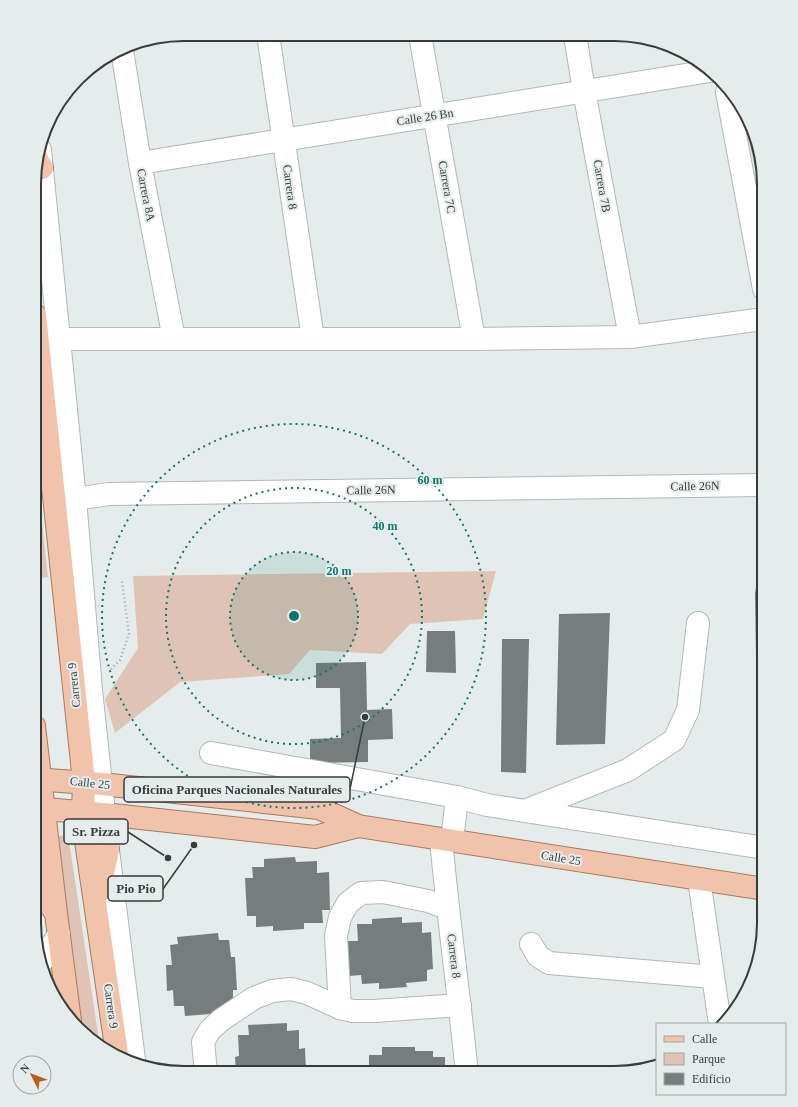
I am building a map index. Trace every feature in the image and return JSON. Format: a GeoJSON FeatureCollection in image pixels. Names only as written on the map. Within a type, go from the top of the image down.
{"type":"FeatureCollection","features":[{"type":"Feature","properties":{"kind":"main road","name":"Carrera 9"},"geometry":{"type":"LineString","coordinates":[[41,363],[93,783],[82,812],[117,1049]]}},
{"type":"Feature","properties":{"kind":"main road","name":"Calle 25"},"geometry":{"type":"LineString","coordinates":[[41,779],[93,783],[319,808],[358,826],[757,888]]}},
{"type":"Feature","properties":{"kind":"main road","name":"Calle 25"},"geometry":{"type":"LineString","coordinates":[[41,808],[315,837],[358,826]]}},
{"type":"Feature","properties":{"kind":"main road"},"geometry":{"type":"LineString","coordinates":[[41,820],[58,924],[68,1006]]}},
{"type":"Feature","properties":{"kind":"main road"},"geometry":{"type":"LineString","coordinates":[[96,905],[108,844]]}},
{"type":"Feature","properties":{"kind":"main road"},"geometry":{"type":"LineString","coordinates":[[41,892],[58,924]]}},
{"type":"Feature","properties":{"kind":"street","name":"Carrera 8"},"geometry":{"type":"LineString","coordinates":[[269,41],[313,339]]}},
{"type":"Feature","properties":{"kind":"street","name":"Carrera 7C"},"geometry":{"type":"LineString","coordinates":[[421,41],[474,339]]}},
{"type":"Feature","properties":{"kind":"street","name":"Carrera 7B"},"geometry":{"type":"LineString","coordinates":[[576,41],[630,337]]}},
{"type":"Feature","properties":{"kind":"street","name":"Carrera 8A"},"geometry":{"type":"LineString","coordinates":[[123,55],[140,163],[174,339]]}},
{"type":"Feature","properties":{"kind":"street","name":"Calle 26 Bn"},"geometry":{"type":"LineString","coordinates":[[140,163],[702,72]]}},
{"type":"Feature","properties":{"kind":"street"},"geometry":{"type":"LineString","coordinates":[[728,99],[757,252]]}},
{"type":"Feature","properties":{"kind":"street"},"geometry":{"type":"LineString","coordinates":[[41,172],[75,499],[91,690],[93,783],[115,815],[108,844],[134,1057]]}},
{"type":"Feature","properties":{"kind":"street"},"geometry":{"type":"LineString","coordinates":[[59,339],[474,339],[630,337],[757,320]]}},
{"type":"Feature","properties":{"kind":"street","name":"Calle 26N"},"geometry":{"type":"LineString","coordinates":[[75,499],[109,494],[757,485]]}},
{"type":"Feature","properties":{"kind":"street"},"geometry":{"type":"LineString","coordinates":[[526,811],[628,770],[674,740],[688,710],[698,623]]}},
{"type":"Feature","properties":{"kind":"street"},"geometry":{"type":"LineString","coordinates":[[211,753],[457,797],[487,805],[757,847]]}},
{"type":"Feature","properties":{"kind":"street","name":"Carrera 8"},"geometry":{"type":"LineString","coordinates":[[457,797],[447,840],[448,908],[466,1066]]}},
{"type":"Feature","properties":{"kind":"street"},"geometry":{"type":"LineString","coordinates":[[699,879],[719,1019]]}},
{"type":"Feature","properties":{"kind":"street"},"geometry":{"type":"LineString","coordinates":[[340,1008],[336,936],[340,917],[348,903],[361,893],[383,892],[428,901],[448,908]]}},
{"type":"Feature","properties":{"kind":"street"},"geometry":{"type":"LineString","coordinates":[[45,955],[58,924]]}},
{"type":"Feature","properties":{"kind":"street"},"geometry":{"type":"LineString","coordinates":[[531,944],[538,956],[549,963],[713,977]]}},
{"type":"Feature","properties":{"kind":"street"},"geometry":{"type":"LineString","coordinates":[[205,1066],[203,1042],[210,1030],[221,1020],[254,998],[272,992],[291,989],[307,993],[340,1008],[353,1011],[374,1012],[460,1005]]}},
{"type":"Feature","properties":{"kind":"path"},"geometry":{"type":"LineString","coordinates":[[91,690],[120,660],[129,634],[122,581]]}},
{"type":"Feature","properties":{"kind":"green space"},"geometry":{"type":"Polygon","coordinates":[[[747,131],[752,147],[757,178],[747,131]]]}},
{"type":"Feature","properties":{"kind":"green space"},"geometry":{"type":"Polygon","coordinates":[[[41,513],[48,577],[41,578],[41,513]]]}},
{"type":"Feature","properties":{"kind":"green space"},"geometry":{"type":"Polygon","coordinates":[[[496,571],[483,619],[410,624],[382,654],[310,650],[289,674],[180,682],[115,733],[105,699],[138,648],[133,576],[496,571]]]}},
{"type":"Feature","properties":{"kind":"green space"},"geometry":{"type":"Polygon","coordinates":[[[68,834],[99,1037],[81,1021],[53,838],[68,834]]]}},
{"type":"Feature","properties":{"kind":"building"},"geometry":{"type":"Polygon","coordinates":[[[757,582],[757,722],[755,593],[757,582]]]}},
{"type":"Feature","properties":{"kind":"building"},"geometry":{"type":"Polygon","coordinates":[[[610,613],[605,744],[556,745],[559,614],[610,613]]]}},
{"type":"Feature","properties":{"kind":"building"},"geometry":{"type":"Polygon","coordinates":[[[427,631],[455,631],[456,673],[426,672],[427,631]]]}},
{"type":"Feature","properties":{"kind":"building"},"geometry":{"type":"Polygon","coordinates":[[[502,639],[529,639],[526,773],[501,772],[502,639]]]}},
{"type":"Feature","properties":{"kind":"building"},"geometry":{"type":"Polygon","coordinates":[[[366,662],[367,710],[392,709],[393,739],[368,740],[368,762],[310,763],[310,739],[341,738],[340,688],[316,688],[316,663],[366,662]]]}},
{"type":"Feature","properties":{"kind":"building"},"geometry":{"type":"Polygon","coordinates":[[[295,857],[296,862],[317,861],[317,873],[329,872],[330,910],[322,910],[323,923],[304,923],[304,929],[273,931],[273,926],[256,927],[256,916],[247,916],[245,878],[253,878],[252,867],[264,867],[264,859],[295,857]]]}},
{"type":"Feature","properties":{"kind":"building"},"geometry":{"type":"Polygon","coordinates":[[[402,917],[402,923],[422,922],[422,933],[431,932],[433,969],[427,970],[427,981],[406,983],[407,987],[379,989],[379,983],[362,984],[361,975],[349,976],[347,941],[358,941],[357,924],[372,924],[372,919],[402,917]]]}},
{"type":"Feature","properties":{"kind":"building"},"geometry":{"type":"Polygon","coordinates":[[[218,933],[219,940],[229,940],[231,957],[235,957],[237,990],[233,990],[233,1005],[222,1006],[223,1013],[185,1016],[184,1006],[174,1006],[173,990],[167,991],[166,965],[172,965],[170,945],[178,944],[177,937],[218,933]]]}},
{"type":"Feature","properties":{"kind":"building"},"geometry":{"type":"Polygon","coordinates":[[[287,1023],[287,1031],[299,1030],[299,1049],[305,1048],[306,1066],[236,1066],[235,1057],[239,1056],[238,1035],[249,1035],[248,1025],[287,1023]]]}},
{"type":"Feature","properties":{"kind":"building"},"geometry":{"type":"Polygon","coordinates":[[[382,1047],[415,1047],[415,1051],[433,1051],[433,1057],[445,1057],[445,1066],[362,1066],[369,1065],[369,1055],[382,1055],[382,1047]]]}},
{"type":"Feature","properties":{"kind":"place","name":"Oficina Parques Nacionales Naturales"},"geometry":{"type":"Point","coordinates":[365,717]}},
{"type":"Feature","properties":{"kind":"place","name":"Pio Pio"},"geometry":{"type":"Point","coordinates":[194,845]}},
{"type":"Feature","properties":{"kind":"place","name":"Sr. Pizza"},"geometry":{"type":"Point","coordinates":[168,858]}}]}
